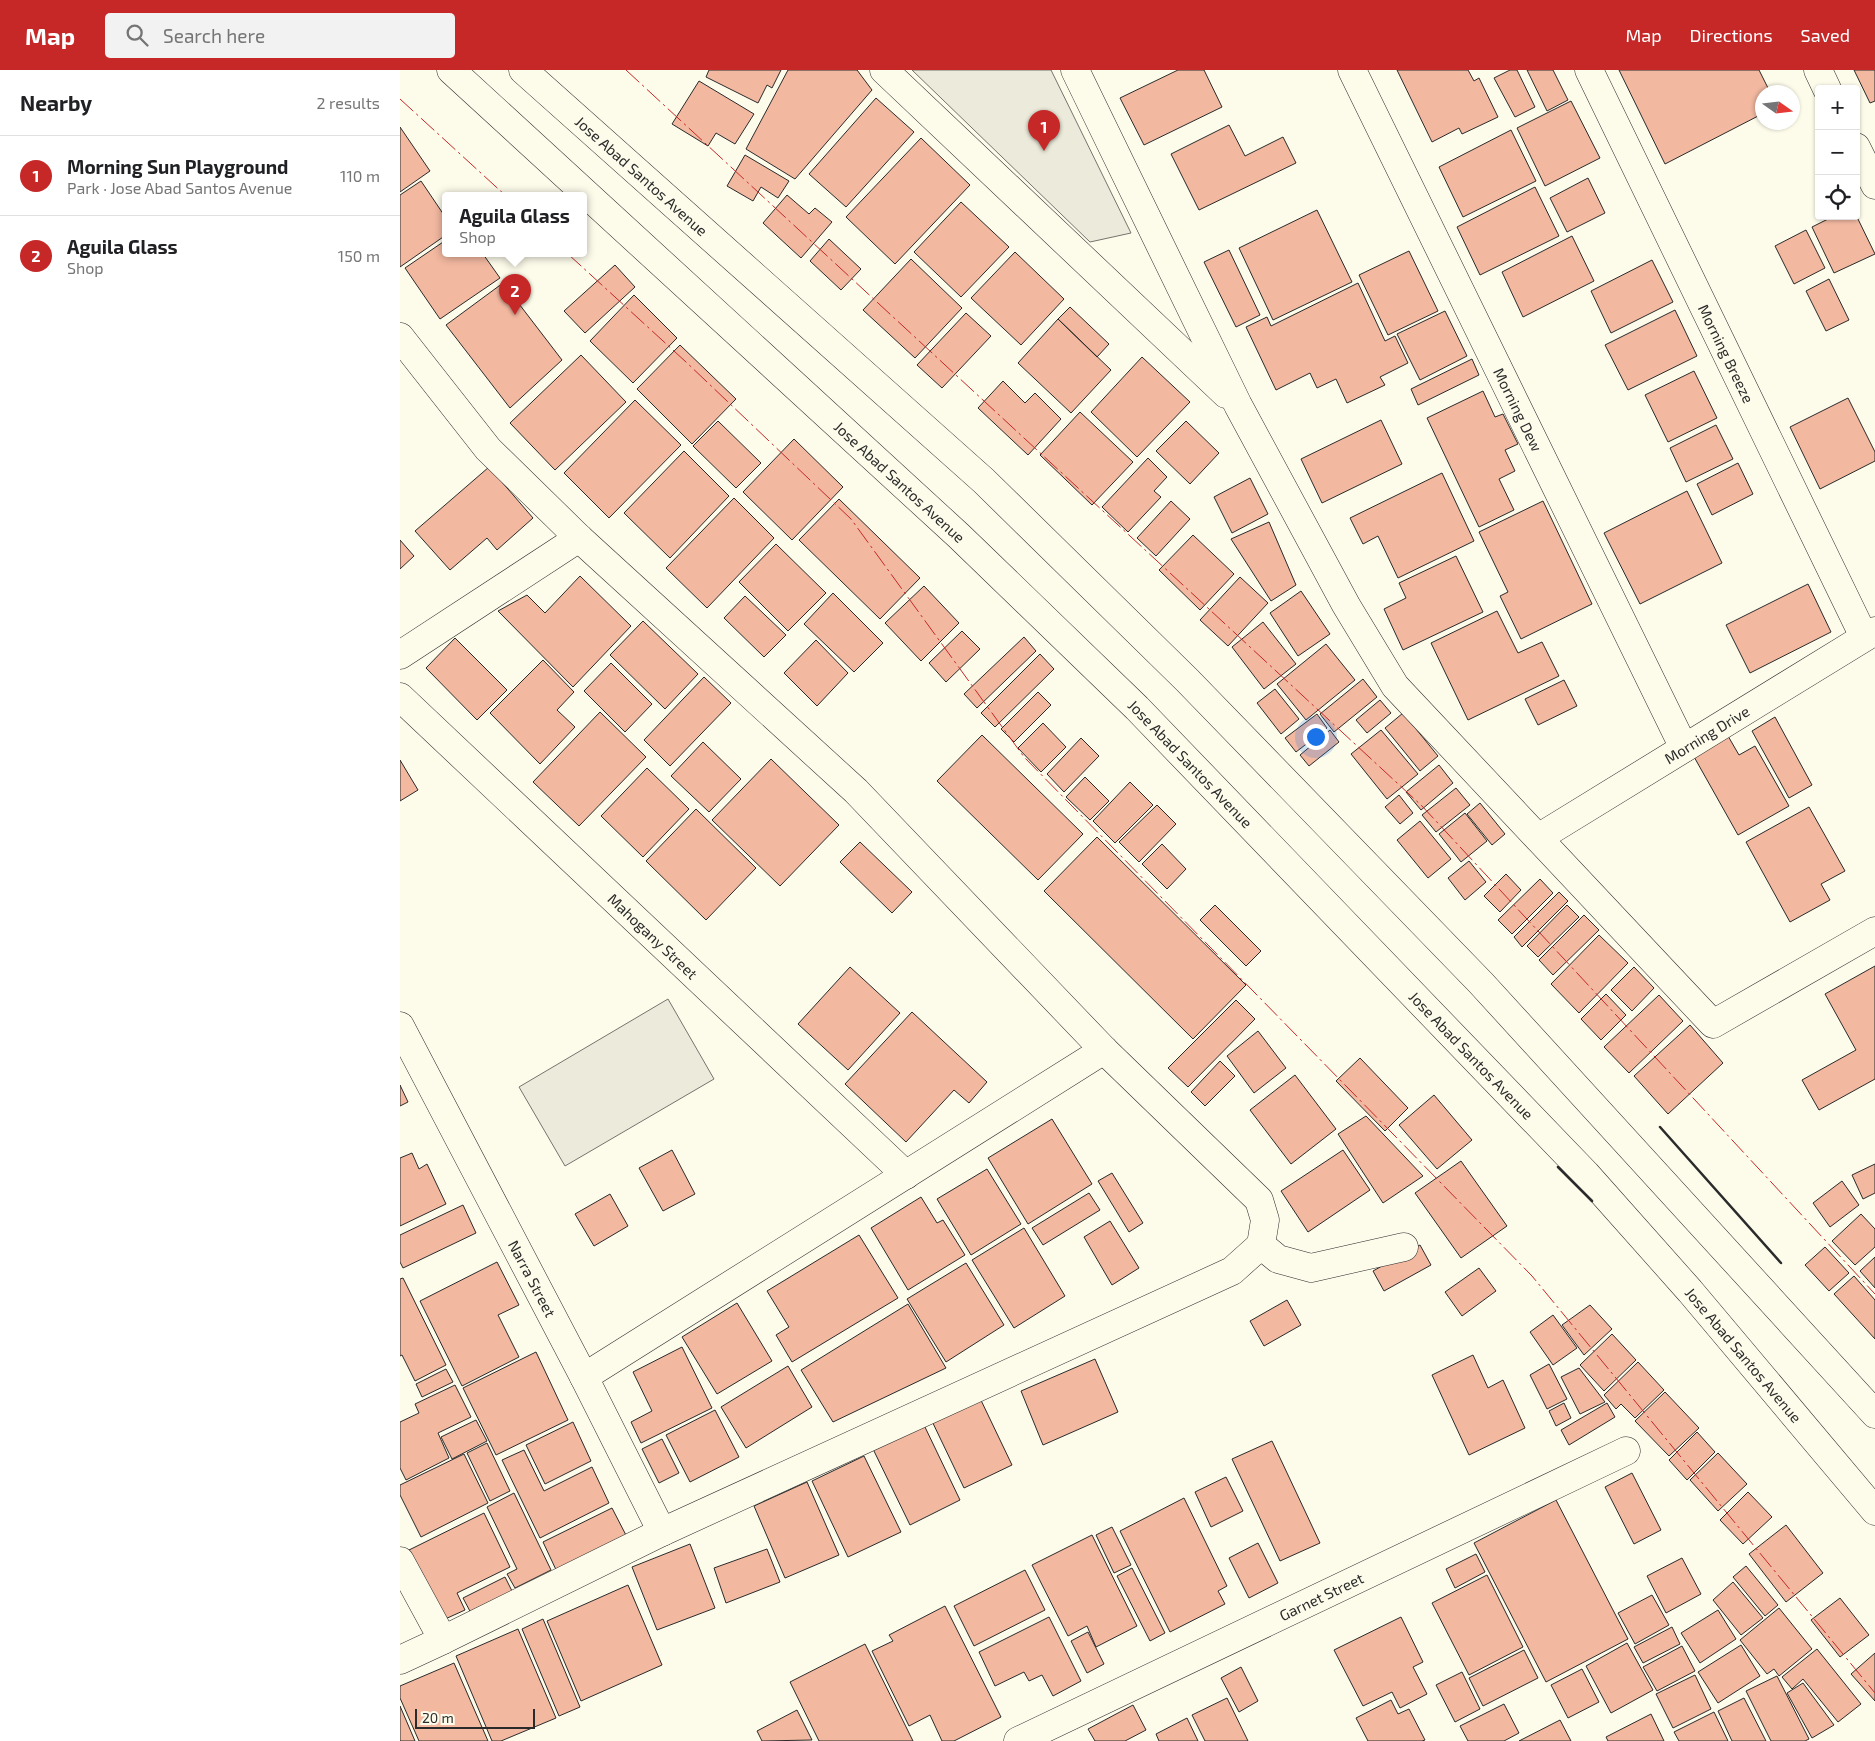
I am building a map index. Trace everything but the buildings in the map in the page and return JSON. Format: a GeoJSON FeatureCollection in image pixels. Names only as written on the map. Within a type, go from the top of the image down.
{"type":"FeatureCollection","features":[{"type":"Feature","properties":{"kind":"main road","name":"Jose Abad Santos Avenue"},"geometry":{"type":"LineString","coordinates":[[451,70],[584,192]]}},
{"type":"Feature","properties":{"kind":"main road","name":"Jose Abad Santos Avenue"},"geometry":{"type":"LineString","coordinates":[[523,70],[984,481],[1187,680],[1468,969],[1875,1414]]}},
{"type":"Feature","properties":{"kind":"main road"},"geometry":{"type":"LineString","coordinates":[[884,70],[1238,405]]}},
{"type":"Feature","properties":{"kind":"main road"},"geometry":{"type":"LineString","coordinates":[[1075,70],[1238,405],[1346,605],[1395,686],[1713,1024],[1875,932]]}},
{"type":"Feature","properties":{"kind":"main road","name":"Morning Dew"},"geometry":{"type":"LineString","coordinates":[[1352,70],[1684,748]]}},
{"type":"Feature","properties":{"kind":"main road","name":"Morning Breeze"},"geometry":{"type":"LineString","coordinates":[[1588,70],[1870,634]]}},
{"type":"Feature","properties":{"kind":"main road"},"geometry":{"type":"LineString","coordinates":[[1818,70],[1825,85]]}},
{"type":"Feature","properties":{"kind":"main road"},"geometry":{"type":"LineString","coordinates":[[1860,155],[1875,185]]}},
{"type":"Feature","properties":{"kind":"main road","name":"Jose Abad Santos Avenue"},"geometry":{"type":"LineString","coordinates":[[587,195],[959,536],[1137,708],[1586,1174],[1690,1291],[1875,1511]]}},
{"type":"Feature","properties":{"kind":"main road"},"geometry":{"type":"LineString","coordinates":[[400,337],[488,449],[579,538],[856,792],[1104,1050],[1259,1200],[1265,1220],[1261,1245],[1232,1271],[662,1532],[400,1660]]}},
{"type":"Feature","properties":{"kind":"main road"},"geometry":{"type":"LineString","coordinates":[[400,655],[579,538]]}},
{"type":"Feature","properties":{"kind":"main road","name":"Morning Drive"},"geometry":{"type":"LineString","coordinates":[[1538,838],[1870,634]]}},
{"type":"Feature","properties":{"kind":"main road","name":"Mahogany Street"},"geometry":{"type":"LineString","coordinates":[[400,697],[906,1175]]}},
{"type":"Feature","properties":{"kind":"main road","name":"Narra Street"},"geometry":{"type":"LineString","coordinates":[[400,1026],[584,1377],[662,1532]]}},
{"type":"Feature","properties":{"kind":"main road"},"geometry":{"type":"LineString","coordinates":[[584,1377],[1104,1050]]}},
{"type":"Feature","properties":{"kind":"main road"},"geometry":{"type":"LineString","coordinates":[[1261,1245],[1278,1259],[1311,1268],[1404,1247]]}},
{"type":"Feature","properties":{"kind":"main road","name":"Garnet Street"},"geometry":{"type":"LineString","coordinates":[[1018,1741],[1626,1451]]}},
{"type":"Feature","properties":{"kind":"main road"},"geometry":{"type":"LineString","coordinates":[[400,1561],[443,1640]]}},
{"type":"Feature","properties":{"kind":"shaded area"},"geometry":{"type":"Polygon","coordinates":[[[912,70],[1051,70],[1131,233],[1090,242],[912,70]]]}},
{"type":"Feature","properties":{"kind":"shaded area"},"geometry":{"type":"Polygon","coordinates":[[[668,999],[714,1079],[565,1166],[519,1087],[668,999]]]}},
{"type":"Feature","properties":{"kind":"wall"},"geometry":{"type":"LineString","coordinates":[[1660,1127],[1781,1263]]}},
{"type":"Feature","properties":{"kind":"wall"},"geometry":{"type":"LineString","coordinates":[[1558,1167],[1592,1201]]}},
{"type":"Feature","properties":{"kind":"power"},"geometry":{"type":"LineString","coordinates":[[626,70],[1422,806],[1875,1294]]}},
{"type":"Feature","properties":{"kind":"power"},"geometry":{"type":"LineString","coordinates":[[400,99],[502,192]]}},
{"type":"Feature","properties":{"kind":"power"},"geometry":{"type":"LineString","coordinates":[[571,257],[686,362],[851,519],[1024,757],[1532,1276],[1875,1693]]}},
{"type":"Feature","properties":{"kind":"place","name":"Morning Sun Playground"},"geometry":{"type":"Point","coordinates":[1044,151]}},
{"type":"Feature","properties":{"kind":"place","name":"Aguila Glass"},"geometry":{"type":"Point","coordinates":[515,315]}}]}
